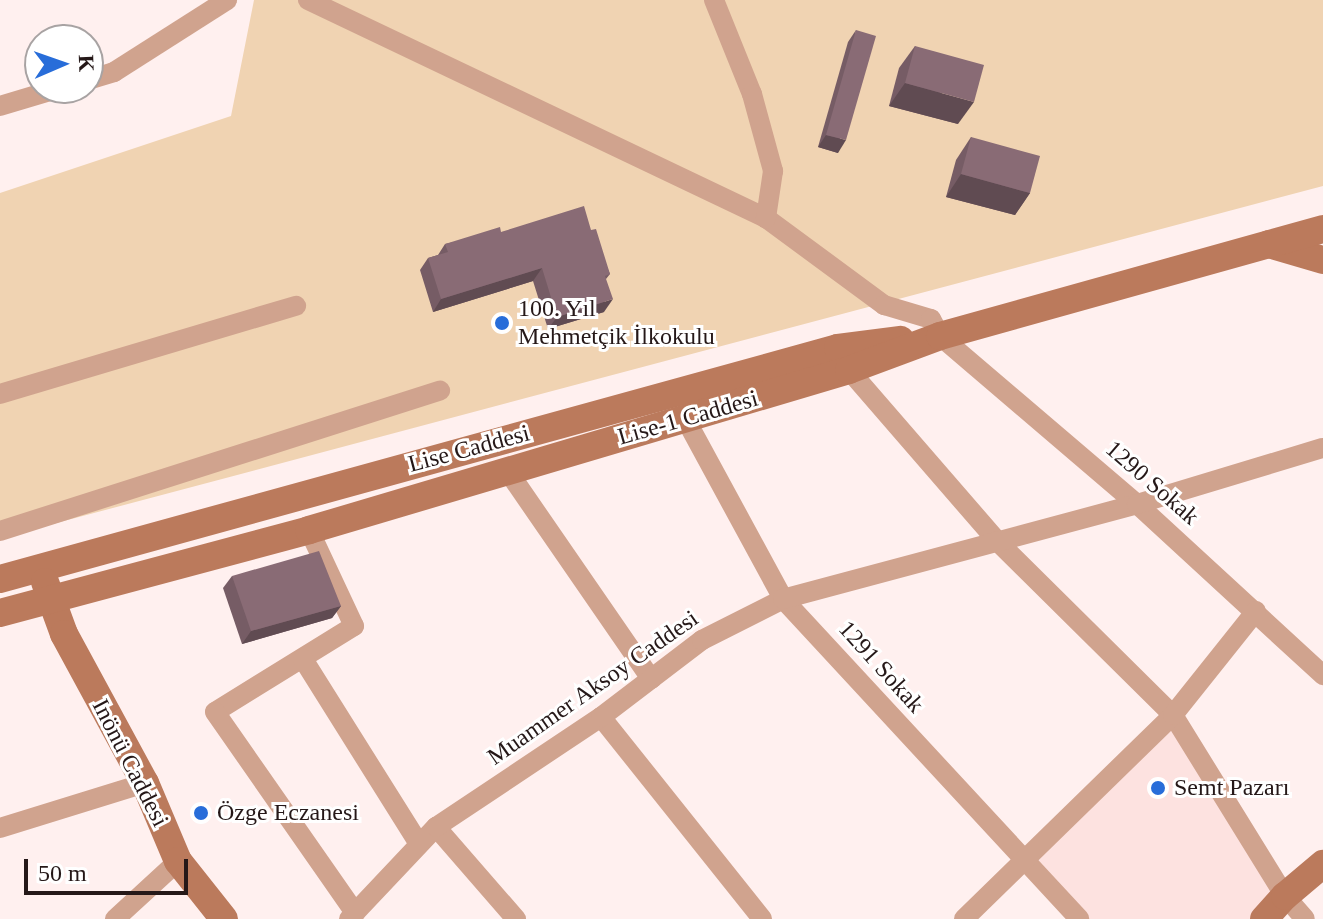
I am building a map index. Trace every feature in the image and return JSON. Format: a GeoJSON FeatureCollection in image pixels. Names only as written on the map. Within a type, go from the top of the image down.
{"type":"FeatureCollection","features":[{"type":"Feature","properties":{"kind":"main road","name":"Lise-1 Caddesi"},"geometry":{"type":"LineString","coordinates":[[0,613],[309,530],[849,370],[940,336],[1323,229]]}},
{"type":"Feature","properties":{"kind":"main road"},"geometry":{"type":"LineString","coordinates":[[1323,237],[1323,250]]}},
{"type":"Feature","properties":{"kind":"main road"},"geometry":{"type":"LineString","coordinates":[[1268,244],[1323,260]]}},
{"type":"Feature","properties":{"kind":"main road","name":"Lise Caddesi"},"geometry":{"type":"LineString","coordinates":[[0,579],[838,348],[940,336]]}},
{"type":"Feature","properties":{"kind":"main road","name":"Inönü Caddesi"},"geometry":{"type":"LineString","coordinates":[[40,568],[64,634],[145,783],[178,861],[224,919]]}},
{"type":"Feature","properties":{"kind":"main road"},"geometry":{"type":"LineString","coordinates":[[1264,919],[1285,896],[1323,864]]}},
{"type":"Feature","properties":{"kind":"street"},"geometry":{"type":"LineString","coordinates":[[104,75],[114,72],[227,0]]}},
{"type":"Feature","properties":{"kind":"street","name":"1290 Sokak"},"geometry":{"type":"LineString","coordinates":[[308,0],[766,218],[884,305],[931,319],[940,336],[1137,504],[1323,675]]}},
{"type":"Feature","properties":{"kind":"street"},"geometry":{"type":"LineString","coordinates":[[714,0],[752,94],[773,171],[766,218]]}},
{"type":"Feature","properties":{"kind":"street"},"geometry":{"type":"LineString","coordinates":[[0,106],[24,99]]}},
{"type":"Feature","properties":{"kind":"street"},"geometry":{"type":"LineString","coordinates":[[0,394],[296,306]]}},
{"type":"Feature","properties":{"kind":"street"},"geometry":{"type":"LineString","coordinates":[[849,370],[997,541],[1173,715],[1285,896],[1305,919]]}},
{"type":"Feature","properties":{"kind":"street"},"geometry":{"type":"LineString","coordinates":[[0,531],[440,391]]}},
{"type":"Feature","properties":{"kind":"street","name":"1291 Sokak"},"geometry":{"type":"LineString","coordinates":[[686,420],[783,599],[1079,919]]}},
{"type":"Feature","properties":{"kind":"street","name":"Muammer Aksoy Caddesi"},"geometry":{"type":"LineString","coordinates":[[352,916],[436,827],[601,717],[702,640],[783,599],[1137,504],[1323,448]]}},
{"type":"Feature","properties":{"kind":"street"},"geometry":{"type":"LineString","coordinates":[[507,470],[651,679]]}},
{"type":"Feature","properties":{"kind":"street"},"geometry":{"type":"LineString","coordinates":[[309,530],[354,626],[215,712],[352,916]]}},
{"type":"Feature","properties":{"kind":"street"},"geometry":{"type":"LineString","coordinates":[[964,919],[1173,715],[1256,611]]}},
{"type":"Feature","properties":{"kind":"street"},"geometry":{"type":"LineString","coordinates":[[303,659],[419,844]]}},
{"type":"Feature","properties":{"kind":"street"},"geometry":{"type":"LineString","coordinates":[[601,717],[762,919]]}},
{"type":"Feature","properties":{"kind":"street"},"geometry":{"type":"LineString","coordinates":[[0,828],[145,783]]}},
{"type":"Feature","properties":{"kind":"street"},"geometry":{"type":"LineString","coordinates":[[436,827],[516,919]]}},
{"type":"Feature","properties":{"kind":"street"},"geometry":{"type":"LineString","coordinates":[[115,919],[178,861]]}},
{"type":"Feature","properties":{"kind":"shaded area"},"geometry":{"type":"Polygon","coordinates":[[[254,0],[1323,0],[1323,186],[0,538],[0,193],[231,116],[254,0]]]}},
{"type":"Feature","properties":{"kind":"shaded area","name":"Semt Pazarı"},"geometry":{"type":"Polygon","coordinates":[[[1173,715],[1285,896],[1264,919],[1079,919],[1023,861],[1173,715]]]}},
{"type":"Feature","properties":{"kind":"building"},"geometry":{"type":"Polygon","coordinates":[[[856,30],[876,36],[846,140],[826,135],[856,30]]]}},
{"type":"Feature","properties":{"kind":"building"},"geometry":{"type":"Polygon","coordinates":[[[915,46],[984,65],[974,102],[905,83],[915,46]]]}},
{"type":"Feature","properties":{"kind":"building"},"geometry":{"type":"Polygon","coordinates":[[[971,137],[1040,156],[1030,193],[961,174],[971,137]]]}},
{"type":"Feature","properties":{"kind":"building"},"geometry":{"type":"Polygon","coordinates":[[[584,206],[591,230],[596,229],[610,274],[605,276],[613,299],[557,317],[542,268],[441,299],[428,258],[448,252],[445,244],[500,227],[501,232],[584,206]]]}},
{"type":"Feature","properties":{"kind":"building"},"geometry":{"type":"Polygon","coordinates":[[[319,551],[341,606],[251,631],[232,576],[319,551]]]}},
{"type":"Feature","properties":{"kind":"place","name":"100. Yıl Mehmetçik İlkokulu"},"geometry":{"type":"Point","coordinates":[502,323]}},
{"type":"Feature","properties":{"kind":"place","name":"Semt Pazarı"},"geometry":{"type":"Point","coordinates":[1158,788]}},
{"type":"Feature","properties":{"kind":"place","name":"Özge Eczanesi"},"geometry":{"type":"Point","coordinates":[201,813]}}]}
